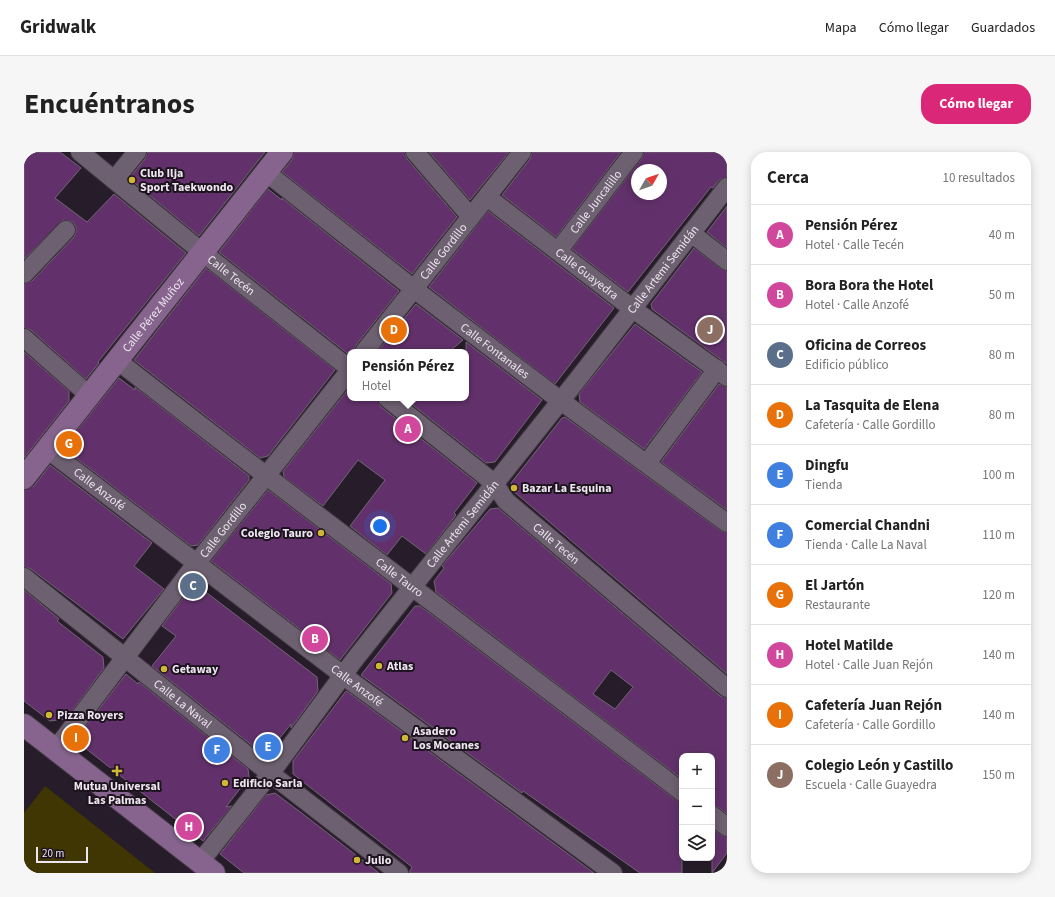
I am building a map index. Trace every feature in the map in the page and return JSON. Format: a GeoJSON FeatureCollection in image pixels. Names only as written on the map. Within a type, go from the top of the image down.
{"type":"FeatureCollection","features":[{"type":"Feature","properties":{"kind":"street","name":"Calle Tecén"},"geometry":{"type":"LineString","coordinates":[[80,152],[202,252],[347,367]]}},
{"type":"Feature","properties":{"kind":"street"},"geometry":{"type":"LineString","coordinates":[[114,180],[137,152]]}},
{"type":"Feature","properties":{"kind":"street","name":"Calle Pérez Muñoz"},"geometry":{"type":"LineString","coordinates":[[24,478],[282,152]]}},
{"type":"Feature","properties":{"kind":"street"},"geometry":{"type":"LineString","coordinates":[[415,152],[471,217]]}},
{"type":"Feature","properties":{"kind":"street","name":"Calle Gordillo"},"geometry":{"type":"LineString","coordinates":[[366,349],[522,152]]}},
{"type":"Feature","properties":{"kind":"street","name":"Calle Juncalillo"},"geometry":{"type":"LineString","coordinates":[[558,251],[634,152]]}},
{"type":"Feature","properties":{"kind":"street","name":"Calle Fontanales"},"geometry":{"type":"LineString","coordinates":[[267,172],[414,289],[560,401],[647,463],[727,523]]}},
{"type":"Feature","properties":{"kind":"street","name":"Calle Artemi Semidán"},"geometry":{"type":"LineString","coordinates":[[207,867],[270,774],[344,676],[494,483],[633,309],[727,187]]}},
{"type":"Feature","properties":{"kind":"street","name":"Calle Guayedra"},"geometry":{"type":"LineString","coordinates":[[487,197],[633,309],[722,373]]}},
{"type":"Feature","properties":{"kind":"street"},"geometry":{"type":"LineString","coordinates":[[24,274],[66,230]]}},
{"type":"Feature","properties":{"kind":"street"},"geometry":{"type":"LineString","coordinates":[[691,233],[727,261]]}},
{"type":"Feature","properties":{"kind":"street"},"geometry":{"type":"LineString","coordinates":[[24,338],[90,396]]}},
{"type":"Feature","properties":{"kind":"street","name":"Calle Tauro"},"geometry":{"type":"LineString","coordinates":[[118,361],[266,476],[679,790]]}},
{"type":"Feature","properties":{"kind":"street","name":"Calle Gordillo"},"geometry":{"type":"LineString","coordinates":[[55,750],[197,564],[347,373]]}},
{"type":"Feature","properties":{"kind":"street"},"geometry":{"type":"LineString","coordinates":[[647,463],[722,373]]}},
{"type":"Feature","properties":{"kind":"street","name":"Calle Tecén"},"geometry":{"type":"LineString","coordinates":[[391,401],[494,483],[506,501],[727,688]]}},
{"type":"Feature","properties":{"kind":"street","name":"Calle Anzofé"},"geometry":{"type":"LineString","coordinates":[[47,449],[344,676],[613,873]]}},
{"type":"Feature","properties":{"kind":"street","name":"Calle La Naval"},"geometry":{"type":"LineString","coordinates":[[24,577],[270,774],[399,873]]}},
{"type":"Feature","properties":{"kind":"street"},"geometry":{"type":"LineString","coordinates":[[24,725],[207,867]]}},
{"type":"Feature","properties":{"kind":"street"},"geometry":{"type":"LineString","coordinates":[[715,817],[727,827]]}},
{"type":"Feature","properties":{"kind":"shaded area"},"geometry":{"type":"Polygon","coordinates":[[[45,786],[155,873],[24,873],[24,813],[45,786]]]}},
{"type":"Feature","properties":{"kind":"building"},"geometry":{"type":"Polygon","coordinates":[[[24,152],[60,152],[81,168],[55,198],[87,222],[114,194],[186,253],[86,379],[31,330],[24,328],[24,284],[32,281],[74,237],[76,227],[73,222],[63,220],[24,259],[24,152]]]}},
{"type":"Feature","properties":{"kind":"building"},"geometry":{"type":"Polygon","coordinates":[[[147,152],[265,152],[199,236],[131,180],[130,177],[145,159],[147,152]]]}},
{"type":"Feature","properties":{"kind":"building"},"geometry":{"type":"Polygon","coordinates":[[[294,152],[405,152],[407,159],[457,217],[412,274],[282,172],[292,160],[294,152]]]}},
{"type":"Feature","properties":{"kind":"building"},"geometry":{"type":"Polygon","coordinates":[[[429,152],[509,152],[470,200],[429,152]]]}},
{"type":"Feature","properties":{"kind":"building"},"geometry":{"type":"Polygon","coordinates":[[[532,152],[621,152],[556,237],[502,195],[530,159],[532,152]]]}},
{"type":"Feature","properties":{"kind":"building"},"geometry":{"type":"Polygon","coordinates":[[[644,152],[727,152],[727,177],[719,180],[713,188],[711,187],[628,292],[572,249],[631,172],[631,200],[667,200],[667,164],[637,164],[644,152]]]}},
{"type":"Feature","properties":{"kind":"building"},"geometry":{"type":"Polygon","coordinates":[[[268,189],[282,200],[282,198],[399,291],[356,345],[355,349],[347,349],[347,353],[219,252],[268,189]]]}},
{"type":"Feature","properties":{"kind":"building"},"geometry":{"type":"Polygon","coordinates":[[[727,206],[727,248],[707,232],[727,206]]]}},
{"type":"Feature","properties":{"kind":"building"},"geometry":{"type":"Polygon","coordinates":[[[488,211],[614,308],[555,384],[429,287],[488,211]]]}},
{"type":"Feature","properties":{"kind":"building"},"geometry":{"type":"Polygon","coordinates":[[[694,248],[721,269],[727,271],[727,364],[652,309],[651,304],[694,248]]]}},
{"type":"Feature","properties":{"kind":"building"},"geometry":{"type":"Polygon","coordinates":[[[206,268],[335,370],[268,456],[260,458],[134,360],[206,268]]]}},
{"type":"Feature","properties":{"kind":"building"},"geometry":{"type":"Polygon","coordinates":[[[416,304],[463,340],[452,349],[379,349],[416,304]]]}},
{"type":"Feature","properties":{"kind":"building"},"geometry":{"type":"Polygon","coordinates":[[[635,324],[702,372],[644,449],[580,402],[579,394],[635,324]]]}},
{"type":"Feature","properties":{"kind":"building"},"geometry":{"type":"Polygon","coordinates":[[[466,342],[542,400],[495,462],[486,463],[408,401],[469,401],[469,349],[466,349],[466,342]]]}},
{"type":"Feature","properties":{"kind":"building"},"geometry":{"type":"Polygon","coordinates":[[[24,352],[69,391],[69,401],[24,458],[24,352]]]}},
{"type":"Feature","properties":{"kind":"building"},"geometry":{"type":"Polygon","coordinates":[[[119,378],[135,390],[135,387],[249,476],[249,480],[198,545],[191,546],[63,448],[119,378]]]}},
{"type":"Feature","properties":{"kind":"building"},"geometry":{"type":"Polygon","coordinates":[[[719,384],[727,387],[727,510],[661,462],[719,384]]]}},
{"type":"Feature","properties":{"kind":"building"},"geometry":{"type":"Polygon","coordinates":[[[347,391],[347,401],[378,401],[380,406],[477,483],[454,513],[456,515],[426,554],[402,536],[387,555],[350,526],[385,480],[358,460],[323,506],[284,477],[283,471],[347,391]]]}},
{"type":"Feature","properties":{"kind":"building"},"geometry":{"type":"Polygon","coordinates":[[[565,417],[721,531],[727,533],[727,674],[512,490],[511,483],[562,418],[565,417]]]}},
{"type":"Feature","properties":{"kind":"building"},"geometry":{"type":"Polygon","coordinates":[[[50,465],[152,543],[134,566],[164,589],[123,639],[31,569],[24,567],[24,490],[34,486],[50,465]]]}},
{"type":"Feature","properties":{"kind":"building"},"geometry":{"type":"Polygon","coordinates":[[[268,490],[391,584],[392,593],[340,660],[211,561],[268,490]]]}},
{"type":"Feature","properties":{"kind":"building"},"geometry":{"type":"Polygon","coordinates":[[[498,508],[720,696],[727,698],[727,814],[715,806],[715,753],[679,753],[679,777],[436,592],[434,581],[444,568],[442,566],[490,509],[498,508]],[[611,670],[593,694],[615,709],[633,687],[611,670]]]}},
{"type":"Feature","properties":{"kind":"building"},"geometry":{"type":"Polygon","coordinates":[[[194,583],[317,677],[318,691],[291,728],[291,724],[271,749],[259,751],[152,666],[176,636],[162,626],[194,583]]]}},
{"type":"Feature","properties":{"kind":"building"},"geometry":{"type":"Polygon","coordinates":[[[24,590],[59,619],[57,621],[103,657],[104,668],[66,719],[50,721],[24,701],[24,590]]]}},
{"type":"Feature","properties":{"kind":"building"},"geometry":{"type":"Polygon","coordinates":[[[415,606],[420,606],[679,801],[679,861],[682,861],[682,873],[640,873],[523,791],[522,793],[361,675],[415,606]]]}},
{"type":"Feature","properties":{"kind":"building"},"geometry":{"type":"Polygon","coordinates":[[[126,674],[138,684],[139,682],[248,769],[249,777],[226,807],[232,806],[203,841],[75,740],[126,674]]]}},
{"type":"Feature","properties":{"kind":"building"},"geometry":{"type":"Polygon","coordinates":[[[346,691],[594,873],[409,873],[412,867],[293,774],[293,761],[346,691]]]}},
{"type":"Feature","properties":{"kind":"building"},"geometry":{"type":"Polygon","coordinates":[[[275,793],[379,873],[244,873],[220,854],[266,795],[275,793]]]}},
{"type":"Feature","properties":{"kind":"building"},"geometry":{"type":"Polygon","coordinates":[[[715,830],[727,837],[727,853],[712,873],[712,861],[715,861],[715,830]]]}},
{"type":"Feature","properties":{"kind":"place","name":"Club Ilja Sport Taekwondo"},"geometry":{"type":"Point","coordinates":[132,180]}},
{"type":"Feature","properties":{"kind":"place","name":"La Tasquita de Elena"},"geometry":{"type":"Point","coordinates":[394,330]}},
{"type":"Feature","properties":{"kind":"place","name":"Colegio León y Castillo"},"geometry":{"type":"Point","coordinates":[710,330]}},
{"type":"Feature","properties":{"kind":"place","name":"Pensión Pérez"},"geometry":{"type":"Point","coordinates":[408,429]}},
{"type":"Feature","properties":{"kind":"place","name":"El Jartón"},"geometry":{"type":"Point","coordinates":[69,444]}},
{"type":"Feature","properties":{"kind":"place","name":"Bazar La Esquina"},"geometry":{"type":"Point","coordinates":[514,488]}},
{"type":"Feature","properties":{"kind":"place","name":"Colegio Tauro"},"geometry":{"type":"Point","coordinates":[321,533]}},
{"type":"Feature","properties":{"kind":"place","name":"Oficina de Correos"},"geometry":{"type":"Point","coordinates":[193,586]}},
{"type":"Feature","properties":{"kind":"place","name":"Bora Bora the Hotel"},"geometry":{"type":"Point","coordinates":[315,639]}},
{"type":"Feature","properties":{"kind":"place","name":"Atlas"},"geometry":{"type":"Point","coordinates":[379,666]}},
{"type":"Feature","properties":{"kind":"place","name":"Getaway"},"geometry":{"type":"Point","coordinates":[164,669]}},
{"type":"Feature","properties":{"kind":"place","name":"Pizza Royers"},"geometry":{"type":"Point","coordinates":[49,715]}},
{"type":"Feature","properties":{"kind":"place","name":"Cafetería Juan Rejón"},"geometry":{"type":"Point","coordinates":[76,738]}},
{"type":"Feature","properties":{"kind":"place","name":"Asadero Los Mocanes"},"geometry":{"type":"Point","coordinates":[405,738]}},
{"type":"Feature","properties":{"kind":"place","name":"Dingfu"},"geometry":{"type":"Point","coordinates":[268,747]}},
{"type":"Feature","properties":{"kind":"place","name":"Comercial Chandni"},"geometry":{"type":"Point","coordinates":[217,750]}},
{"type":"Feature","properties":{"kind":"place","name":"Mutua Universal Las Palmas"},"geometry":{"type":"Point","coordinates":[117,771]}},
{"type":"Feature","properties":{"kind":"place","name":"Edificio Sarla"},"geometry":{"type":"Point","coordinates":[225,783]}},
{"type":"Feature","properties":{"kind":"place","name":"Hotel Matilde"},"geometry":{"type":"Point","coordinates":[189,827]}},
{"type":"Feature","properties":{"kind":"place","name":"Julio"},"geometry":{"type":"Point","coordinates":[357,860]}}]}
